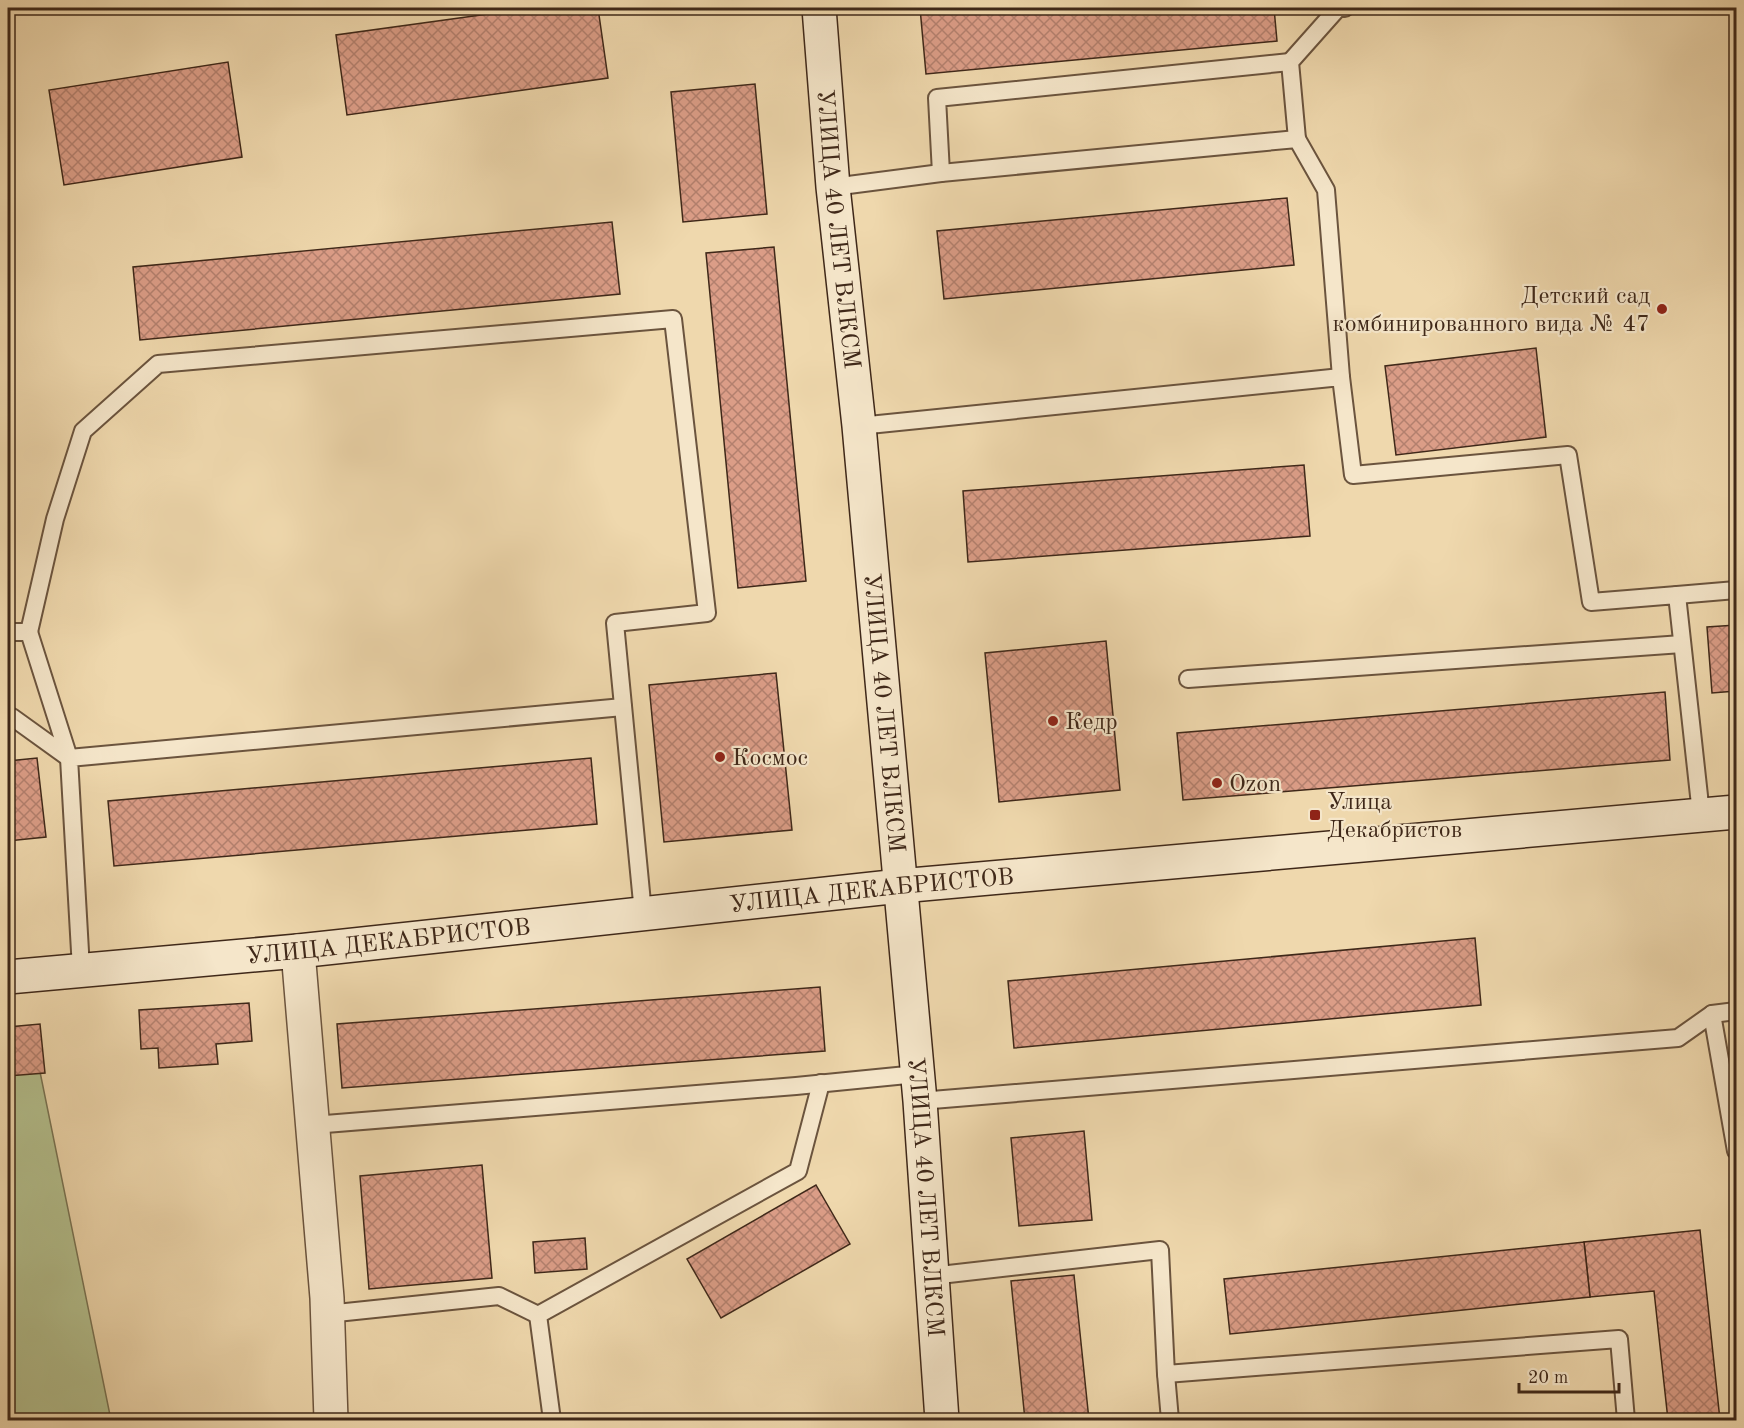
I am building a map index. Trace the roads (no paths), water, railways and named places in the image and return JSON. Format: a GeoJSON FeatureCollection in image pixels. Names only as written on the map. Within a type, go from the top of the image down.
{"type":"FeatureCollection","features":[{"type":"Feature","properties":{"kind":"main road","name":"УЛИЦА 40 ЛЕТ ВЛКСМ"},"geometry":{"type":"LineString","coordinates":[[819,8],[833,187],[859,426],[918,1087],[942,1420]]}},
{"type":"Feature","properties":{"kind":"main road","name":"УЛИЦА ДЕКАБРИСТОВ"},"geometry":{"type":"LineString","coordinates":[[8,977],[298,951],[900,886],[1737,812]]}},
{"type":"Feature","properties":{"kind":"main road"},"geometry":{"type":"LineString","coordinates":[[298,951],[327,1314],[331,1420]]}},
{"type":"Feature","properties":{"kind":"lane"},"geometry":{"type":"LineString","coordinates":[[941,173],[937,98],[1290,62],[1338,8],[1346,8]]}},
{"type":"Feature","properties":{"kind":"lane"},"geometry":{"type":"LineString","coordinates":[[1290,62],[1297,139],[1326,190],[1341,377],[1353,475],[1568,455],[1591,602],[1737,590]]}},
{"type":"Feature","properties":{"kind":"lane"},"geometry":{"type":"LineString","coordinates":[[833,187],[941,173],[1297,139]]}},
{"type":"Feature","properties":{"kind":"lane"},"geometry":{"type":"LineString","coordinates":[[81,969],[69,758],[29,632],[55,519],[83,430],[158,364],[673,319],[707,613],[615,623],[643,913]]}},
{"type":"Feature","properties":{"kind":"lane"},"geometry":{"type":"LineString","coordinates":[[859,426],[1341,377]]}},
{"type":"Feature","properties":{"kind":"lane"},"geometry":{"type":"LineString","coordinates":[[1677,595],[1701,814]]}},
{"type":"Feature","properties":{"kind":"lane"},"geometry":{"type":"LineString","coordinates":[[8,632],[29,632]]}},
{"type":"Feature","properties":{"kind":"lane"},"geometry":{"type":"LineString","coordinates":[[1188,679],[1682,644]]}},
{"type":"Feature","properties":{"kind":"lane"},"geometry":{"type":"LineString","coordinates":[[8,718],[12,717],[69,758],[623,707]]}},
{"type":"Feature","properties":{"kind":"lane"},"geometry":{"type":"LineString","coordinates":[[313,1125],[821,1083],[918,1087],[1678,1038],[1712,1014],[1737,1011]]}},
{"type":"Feature","properties":{"kind":"lane"},"geometry":{"type":"LineString","coordinates":[[1712,1014],[1737,1151]]}},
{"type":"Feature","properties":{"kind":"lane"},"geometry":{"type":"LineString","coordinates":[[538,1315],[798,1171],[821,1083]]}},
{"type":"Feature","properties":{"kind":"lane"},"geometry":{"type":"LineString","coordinates":[[931,1276],[1160,1250],[1170,1420]]}},
{"type":"Feature","properties":{"kind":"lane"},"geometry":{"type":"LineString","coordinates":[[327,1314],[499,1296],[538,1315]]}},
{"type":"Feature","properties":{"kind":"lane"},"geometry":{"type":"LineString","coordinates":[[538,1315],[552,1420]]}},
{"type":"Feature","properties":{"kind":"lane"},"geometry":{"type":"LineString","coordinates":[[1166,1374],[1619,1339],[1626,1420]]}},
{"type":"Feature","properties":{"kind":"place","name":"Детский сад комбинированного вида № 47"},"geometry":{"type":"Point","coordinates":[1662,309]}},
{"type":"Feature","properties":{"kind":"place","name":"Кедр"},"geometry":{"type":"Point","coordinates":[1053,721]}},
{"type":"Feature","properties":{"kind":"place","name":"Космос"},"geometry":{"type":"Point","coordinates":[720,757]}},
{"type":"Feature","properties":{"kind":"place","name":"Ozon"},"geometry":{"type":"Point","coordinates":[1217,783]}},
{"type":"Feature","properties":{"kind":"place","name":"Улица Декабристов"},"geometry":{"type":"Point","coordinates":[1315,815]}}]}
